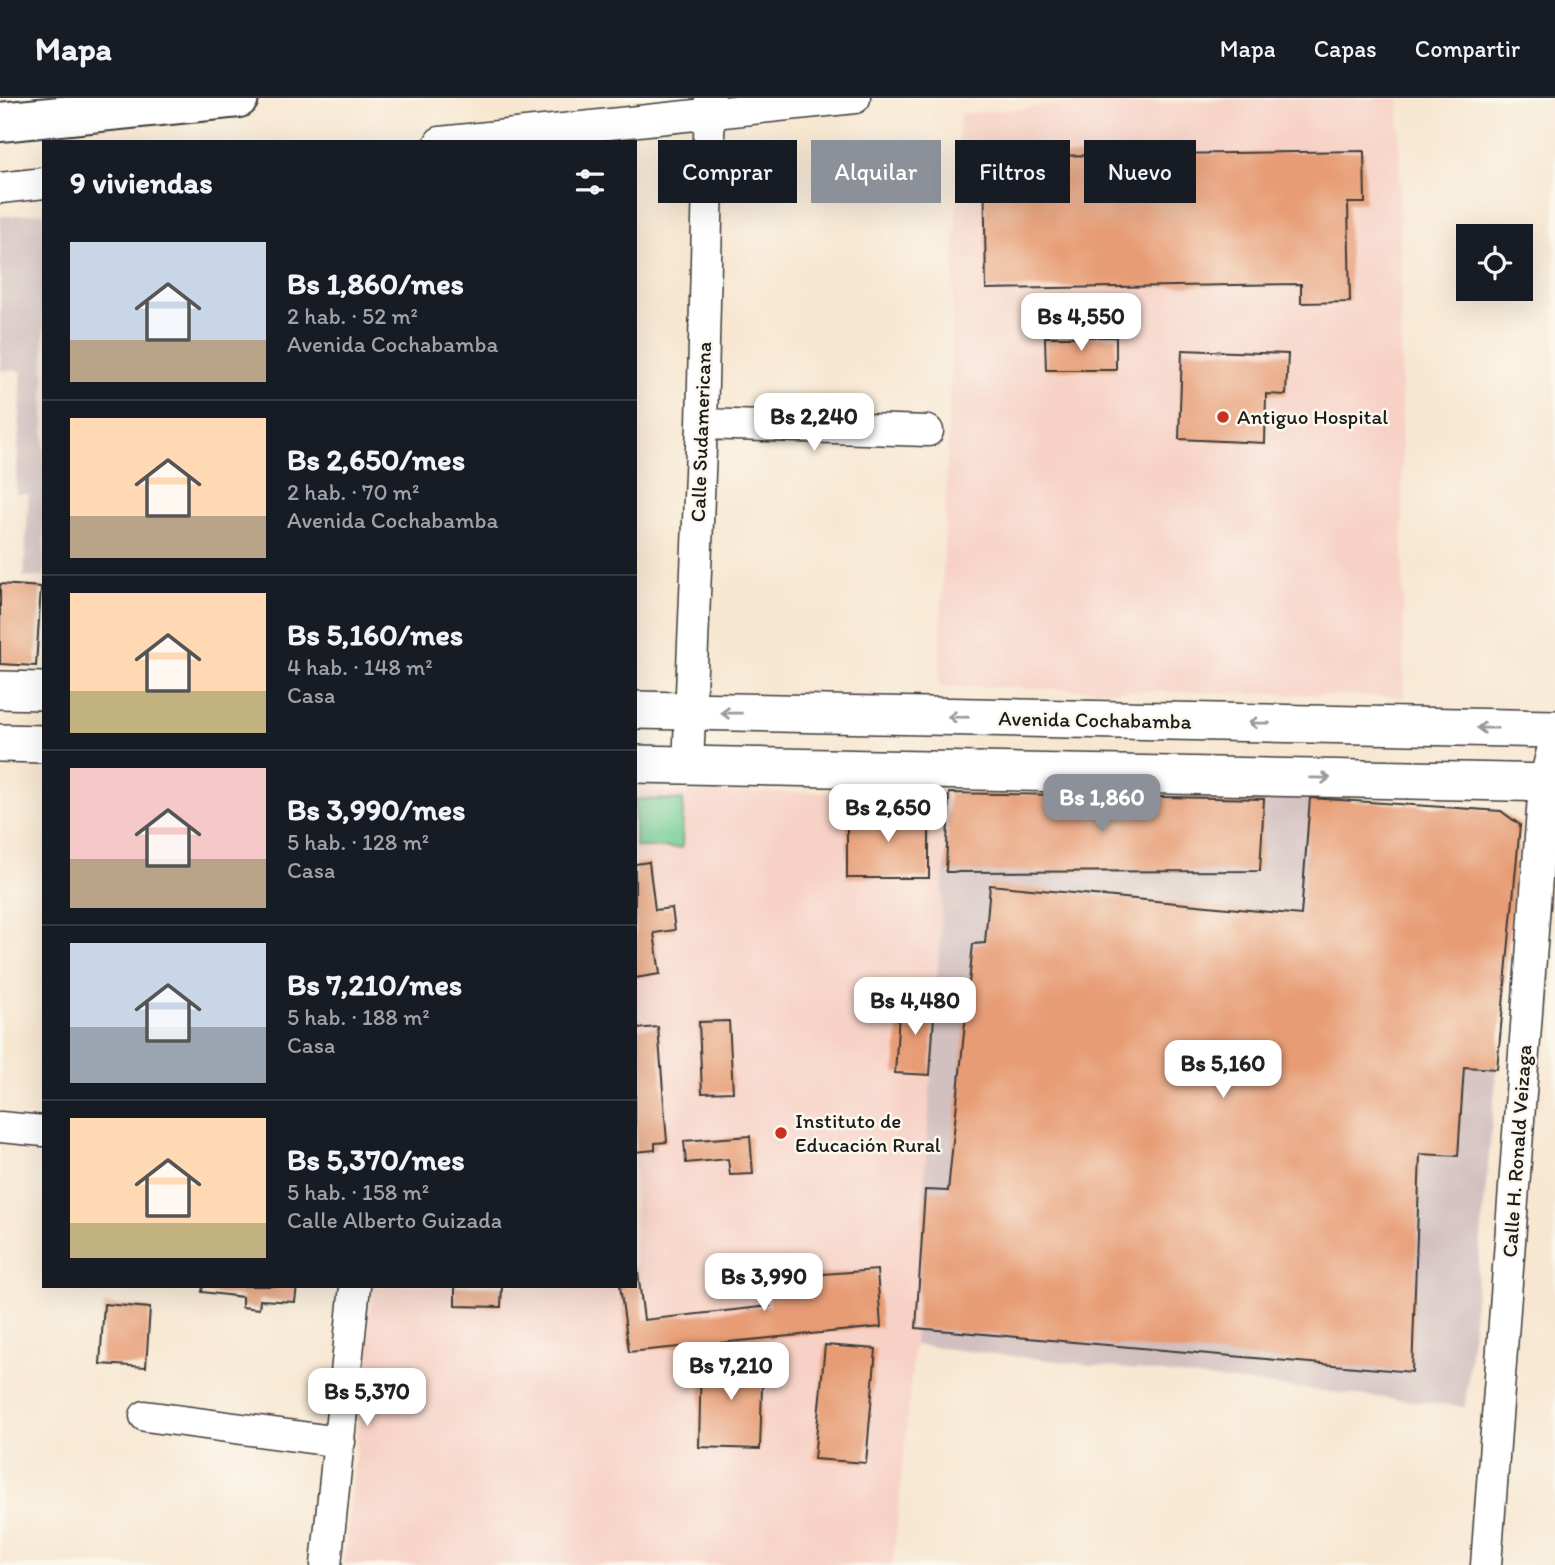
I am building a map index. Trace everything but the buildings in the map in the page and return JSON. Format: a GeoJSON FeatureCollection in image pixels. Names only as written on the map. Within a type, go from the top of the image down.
{"type":"FeatureCollection","features":[{"type":"Feature","properties":{"kind":"highway"},"geometry":{"type":"LineString","coordinates":[[0,122],[239,98]]}},
{"type":"Feature","properties":{"kind":"main road"},"geometry":{"type":"LineString","coordinates":[[0,690],[42,691]]}},
{"type":"Feature","properties":{"kind":"main road","name":"Avenida Cochabamba"},"geometry":{"type":"LineString","coordinates":[[637,710],[1555,729]]}},
{"type":"Feature","properties":{"kind":"main road"},"geometry":{"type":"LineString","coordinates":[[0,743],[42,744]]}},
{"type":"Feature","properties":{"kind":"main road"},"geometry":{"type":"LineString","coordinates":[[637,764],[1550,783]]}},
{"type":"Feature","properties":{"kind":"street"},"geometry":{"type":"LineString","coordinates":[[455,140],[710,106],[855,98]]}},
{"type":"Feature","properties":{"kind":"street","name":"Calle Sudamericana"},"geometry":{"type":"LineString","coordinates":[[688,766],[702,424],[710,106]]}},
{"type":"Feature","properties":{"kind":"street"},"geometry":{"type":"LineString","coordinates":[[0,188],[42,183]]}},
{"type":"Feature","properties":{"kind":"street"},"geometry":{"type":"LineString","coordinates":[[702,424],[928,431]]}},
{"type":"Feature","properties":{"kind":"street","name":"Calle H. Ronald Veizaga"},"geometry":{"type":"LineString","coordinates":[[1486,1565],[1555,739]]}},
{"type":"Feature","properties":{"kind":"street"},"geometry":{"type":"LineString","coordinates":[[0,1127],[42,1131]]}},
{"type":"Feature","properties":{"kind":"street"},"geometry":{"type":"LineString","coordinates":[[326,1565],[355,1288]]}},
{"type":"Feature","properties":{"kind":"street"},"geometry":{"type":"LineString","coordinates":[[145,1416],[340,1442]]}},
{"type":"Feature","properties":{"kind":"shaded area"},"geometry":{"type":"Polygon","coordinates":[[[1247,98],[1399,98],[1404,697],[939,686],[957,203],[1070,203],[1070,140],[959,140],[960,114],[1119,99],[1128,105],[1247,98]]]}},
{"type":"Feature","properties":{"kind":"shaded area"},"geometry":{"type":"Polygon","coordinates":[[[42,212],[42,577],[24,577],[29,494],[16,494],[22,371],[0,370],[0,217],[42,212]]]}},
{"type":"Feature","properties":{"kind":"shaded area","name":"Instituto de Educación Rural"},"geometry":{"type":"Polygon","coordinates":[[[637,792],[949,793],[916,1328],[893,1565],[344,1565],[373,1288],[637,1288],[637,792]]]}},
{"type":"Feature","properties":{"kind":"shaded area"},"geometry":{"type":"Polygon","coordinates":[[[949,793],[1310,798],[1501,811],[1520,825],[1465,1407],[914,1345],[949,793]]]}},
{"type":"Feature","properties":{"kind":"green space"},"geometry":{"type":"Polygon","coordinates":[[[637,799],[683,800],[682,848],[637,847],[637,799]]]}},
{"type":"Feature","properties":{"kind":"place","name":"Antiguo Hospital"},"geometry":{"type":"Point","coordinates":[1223,417]}},
{"type":"Feature","properties":{"kind":"place","name":"Instituto de Educación Rural"},"geometry":{"type":"Point","coordinates":[781,1133]}}]}
